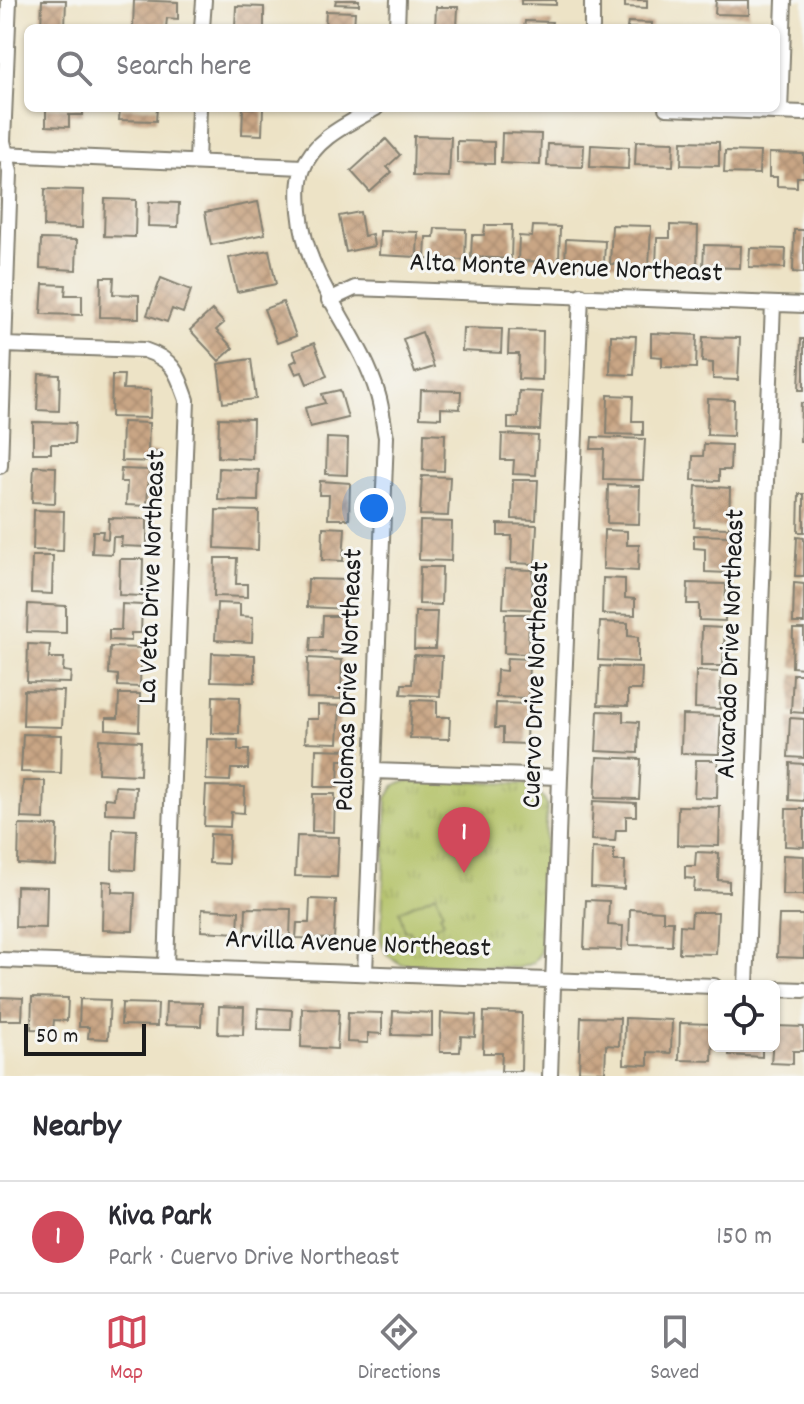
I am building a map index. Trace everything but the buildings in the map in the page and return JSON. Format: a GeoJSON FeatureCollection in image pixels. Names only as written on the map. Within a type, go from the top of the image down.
{"type":"FeatureCollection","features":[{"type":"Feature","properties":{"kind":"street"},"geometry":{"type":"LineString","coordinates":[[0,466],[10,172],[3,154],[9,0]]}},
{"type":"Feature","properties":{"kind":"street"},"geometry":{"type":"LineString","coordinates":[[202,24],[204,0]]}},
{"type":"Feature","properties":{"kind":"street"},"geometry":{"type":"LineString","coordinates":[[397,24],[398,0]]}},
{"type":"Feature","properties":{"kind":"street"},"geometry":{"type":"LineString","coordinates":[[592,0],[592,24]]}},
{"type":"Feature","properties":{"kind":"street"},"geometry":{"type":"LineString","coordinates":[[784,0],[780,112],[804,113]]}},
{"type":"Feature","properties":{"kind":"street"},"geometry":{"type":"LineString","coordinates":[[197,162],[199,112]]}},
{"type":"Feature","properties":{"kind":"street"},"geometry":{"type":"LineString","coordinates":[[3,154],[303,167],[320,144],[369,112]]}},
{"type":"Feature","properties":{"kind":"street","name":"Palomas Drive Northeast"},"geometry":{"type":"LineString","coordinates":[[303,167],[299,189],[301,223],[308,256],[329,300],[352,335],[378,394],[386,437],[365,973]]}},
{"type":"Feature","properties":{"kind":"street","name":"Alta Monte Avenue Northeast"},"geometry":{"type":"LineString","coordinates":[[329,300],[355,288],[804,305]]}},
{"type":"Feature","properties":{"kind":"street","name":"Cuervo Drive Northeast"},"geometry":{"type":"LineString","coordinates":[[550,1076],[581,295]]}},
{"type":"Feature","properties":{"kind":"street","name":"Alvarado Drive Northeast"},"geometry":{"type":"LineString","coordinates":[[746,980],[773,304]]}},
{"type":"Feature","properties":{"kind":"street","name":"La Veta Drive Northeast"},"geometry":{"type":"LineString","coordinates":[[5,345],[144,350],[163,356],[177,372],[187,400],[166,965]]}},
{"type":"Feature","properties":{"kind":"street"},"geometry":{"type":"LineString","coordinates":[[373,771],[560,777]]}},
{"type":"Feature","properties":{"kind":"street","name":"Arvilla Avenue Northeast"},"geometry":{"type":"LineString","coordinates":[[0,960],[708,986]]}},
{"type":"Feature","properties":{"kind":"street"},"geometry":{"type":"LineString","coordinates":[[780,989],[804,990]]}},
{"type":"Feature","properties":{"kind":"green space"},"geometry":{"type":"Polygon","coordinates":[[[411,780],[525,784],[543,798],[547,805],[540,953],[533,963],[518,968],[401,964],[387,955],[381,940],[387,798],[395,785],[411,780]]]}},
{"type":"Feature","properties":{"kind":"green space"},"geometry":{"type":"Polygon","coordinates":[[[436,894],[444,922],[412,937],[409,930],[405,931],[399,911],[436,894]]]}},
{"type":"Feature","properties":{"kind":"place","name":"Kiva Park"},"geometry":{"type":"Point","coordinates":[464,873]}}]}
